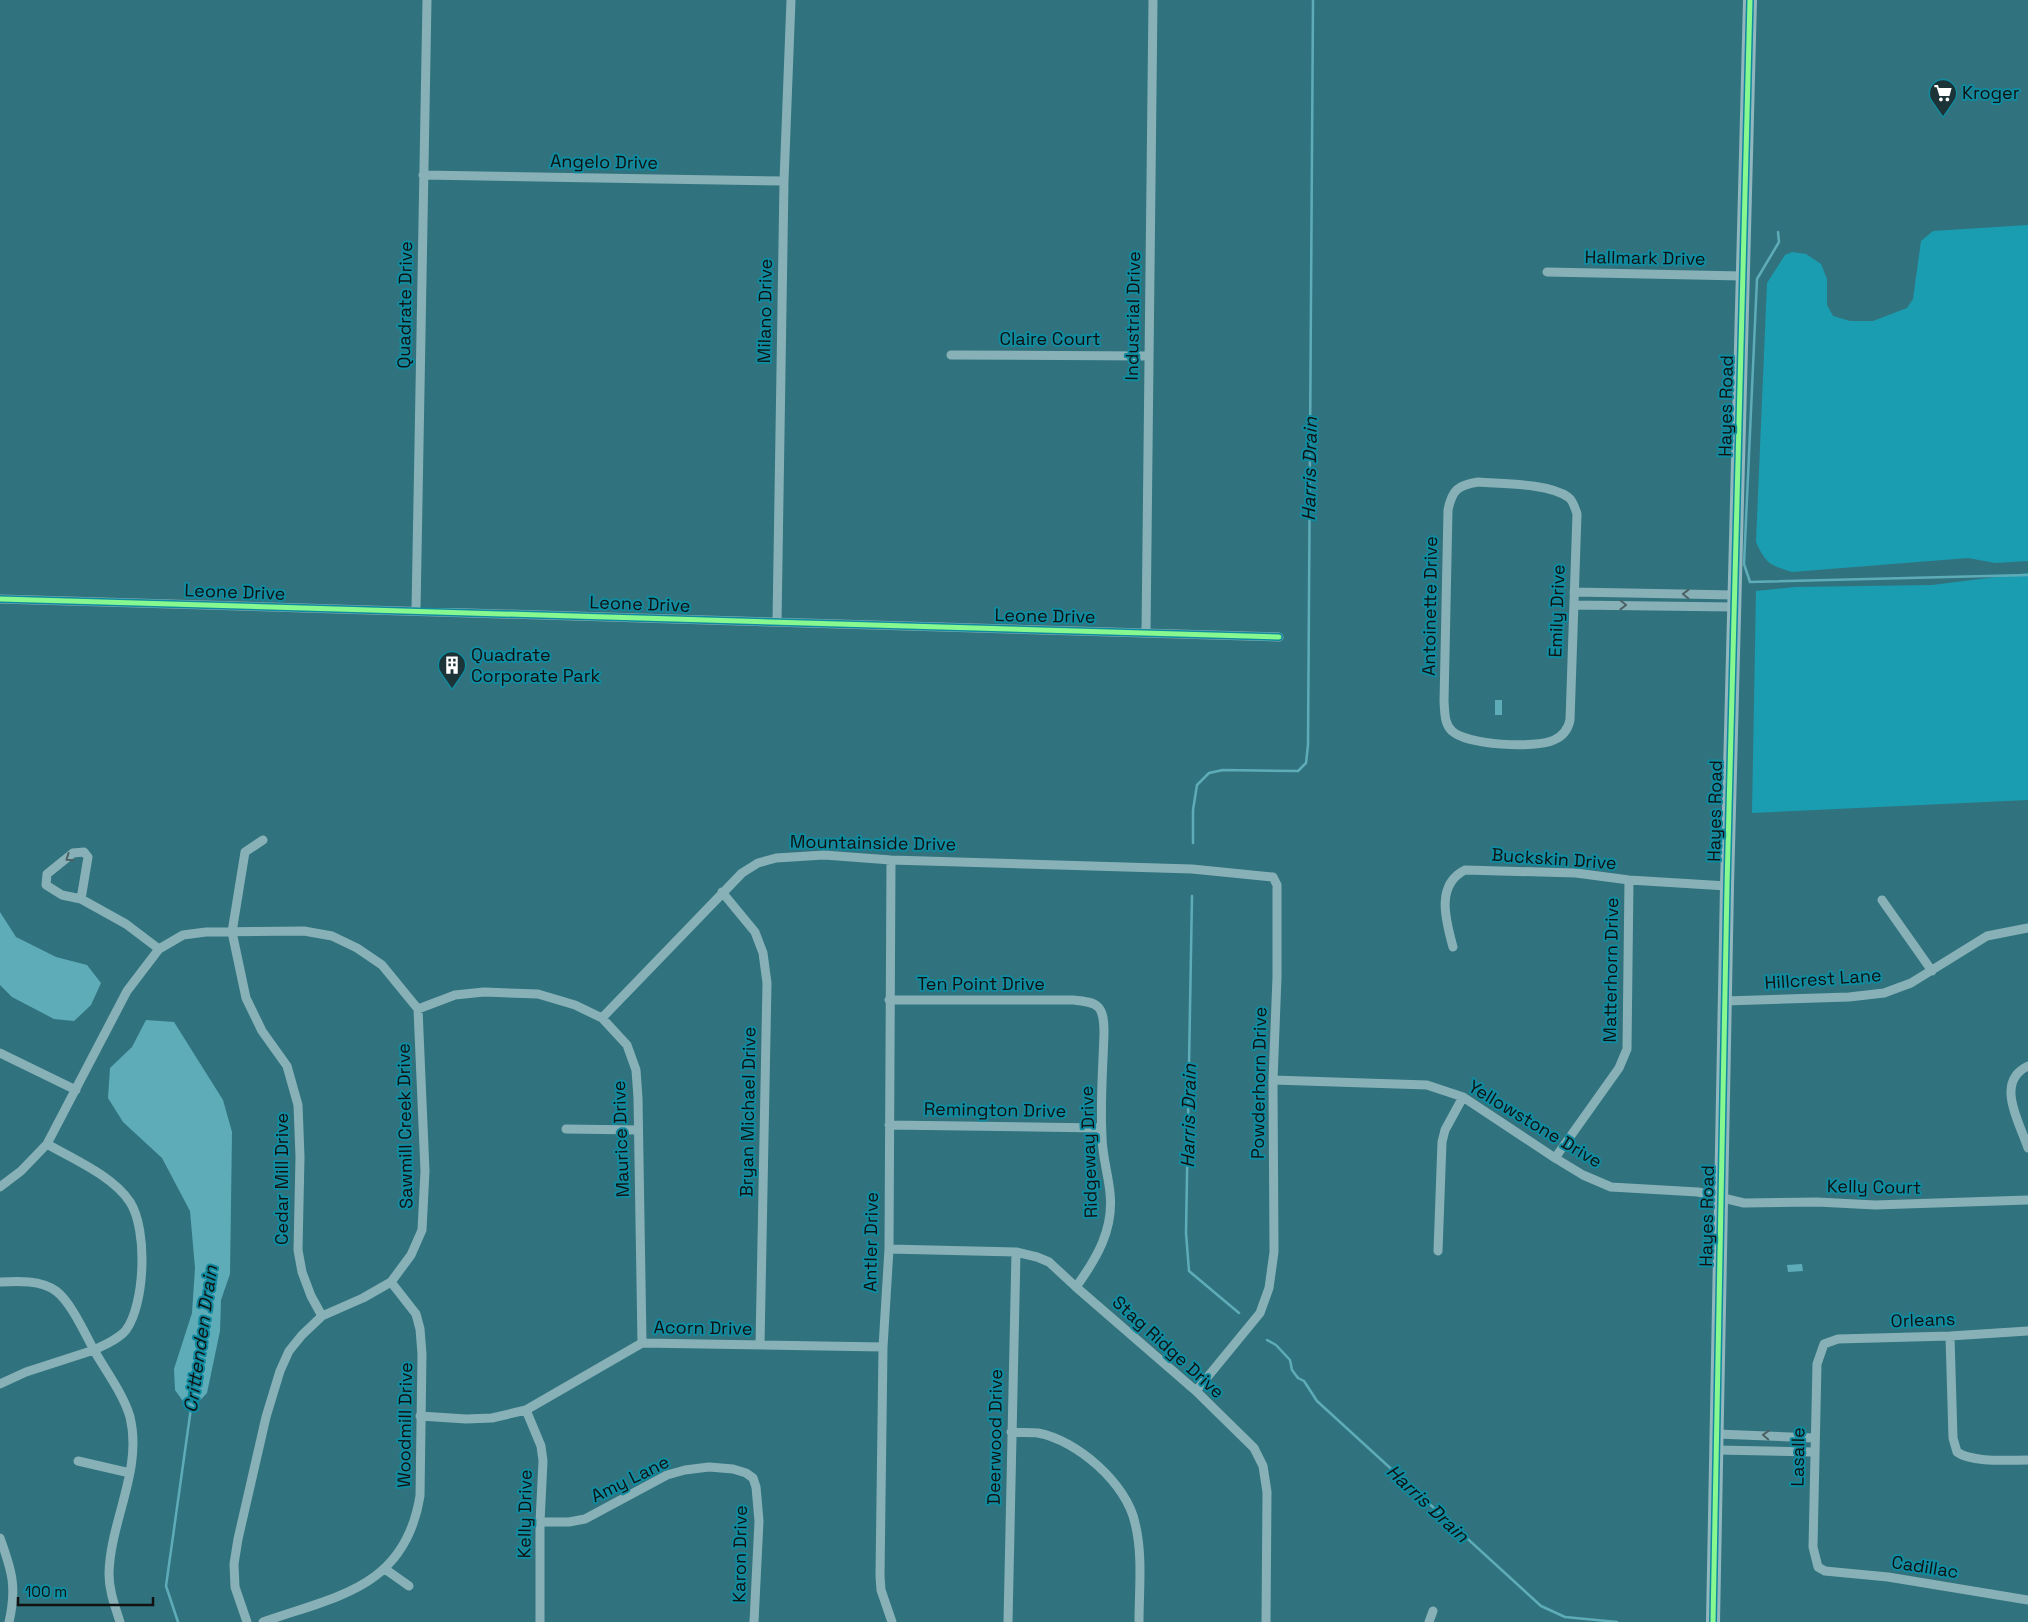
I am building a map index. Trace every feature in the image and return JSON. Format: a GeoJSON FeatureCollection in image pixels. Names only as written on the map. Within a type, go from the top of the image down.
{"type":"FeatureCollection","features":[{"type":"Feature","properties":{"kind":"street","name":"Quadrate Drive"},"geometry":{"type":"LineString","coordinates":[[416,611],[427,0]]}},
{"type":"Feature","properties":{"kind":"street","name":"Milano Drive"},"geometry":{"type":"LineString","coordinates":[[777,622],[784,181],[789,98],[791,0]]}},
{"type":"Feature","properties":{"kind":"street","name":"Industrial Drive"},"geometry":{"type":"LineString","coordinates":[[1146,633],[1153,0]]}},
{"type":"Feature","properties":{"kind":"street","name":"Hayes Road"},"geometry":{"type":"LineString","coordinates":[[1713,1622],[1727,886],[1750,0]]}},
{"type":"Feature","properties":{"kind":"street","name":"Angelo Drive"},"geometry":{"type":"LineString","coordinates":[[423,175],[784,181]]}},
{"type":"Feature","properties":{"kind":"street","name":"Hallmark Drive"},"geometry":{"type":"LineString","coordinates":[[1547,272],[1742,276]]}},
{"type":"Feature","properties":{"kind":"street","name":"Claire Court"},"geometry":{"type":"LineString","coordinates":[[951,355],[1148,356]]}},
{"type":"Feature","properties":{"kind":"street","name":"Antoinette Drive"},"geometry":{"type":"LineString","coordinates":[[1570,710],[1568,728],[1562,736],[1552,741],[1536,744],[1501,744],[1473,741],[1451,731],[1446,722],[1444,702],[1448,510],[1452,494],[1458,488],[1466,484],[1478,482],[1544,488],[1559,492],[1570,498],[1577,514]]}},
{"type":"Feature","properties":{"kind":"street","name":"Emily Drive"},"geometry":{"type":"LineString","coordinates":[[1570,710],[1577,514]]}},
{"type":"Feature","properties":{"kind":"street"},"geometry":{"type":"LineString","coordinates":[[1574,592],[1646,593],[1734,601]]}},
{"type":"Feature","properties":{"kind":"street"},"geometry":{"type":"LineString","coordinates":[[1646,593],[1646,606]]}},
{"type":"Feature","properties":{"kind":"street","name":"Leone Drive"},"geometry":{"type":"LineString","coordinates":[[0,599],[1280,637]]}},
{"type":"Feature","properties":{"kind":"street"},"geometry":{"type":"LineString","coordinates":[[1574,605],[1646,606],[1734,601]]}},
{"type":"Feature","properties":{"kind":"street"},"geometry":{"type":"LineString","coordinates":[[232,932],[245,852],[263,840]]}},
{"type":"Feature","properties":{"kind":"street"},"geometry":{"type":"LineString","coordinates":[[81,899],[88,857],[84,852],[73,853],[47,874],[46,885],[62,895],[81,899],[126,924],[159,949]]}},
{"type":"Feature","properties":{"kind":"street","name":"Mountainside Drive"},"geometry":{"type":"LineString","coordinates":[[602,1018],[742,873],[758,864],[776,858],[824,855],[891,860],[1149,868]]}},
{"type":"Feature","properties":{"kind":"street","name":"Antler Drive"},"geometry":{"type":"LineString","coordinates":[[891,860],[889,1249],[884,1347],[880,1576],[881,1590],[892,1622]]}},
{"type":"Feature","properties":{"kind":"street","name":"Powderhorn Drive"},"geometry":{"type":"LineString","coordinates":[[1149,868],[1192,869],[1273,877],[1277,885],[1277,968],[1273,1080],[1274,1252],[1269,1288],[1260,1313],[1196,1390]]}},
{"type":"Feature","properties":{"kind":"street","name":"Buckskin Drive"},"geometry":{"type":"LineString","coordinates":[[1453,947],[1446,922],[1445,901],[1450,882],[1465,870],[1576,873],[1629,880],[1727,886]]}},
{"type":"Feature","properties":{"kind":"street","name":"Matterhorn Drive"},"geometry":{"type":"LineString","coordinates":[[1555,1158],[1619,1068],[1627,1049],[1629,880]]}},
{"type":"Feature","properties":{"kind":"street","name":"Bryan Michael Drive"},"geometry":{"type":"LineString","coordinates":[[722,892],[755,932],[763,953],[767,983],[760,1345]]}},
{"type":"Feature","properties":{"kind":"street"},"geometry":{"type":"LineString","coordinates":[[1882,900],[1932,971]]}},
{"type":"Feature","properties":{"kind":"street","name":"Hillcrest Lane"},"geometry":{"type":"LineString","coordinates":[[1725,1001],[1873,995],[1902,987],[1932,971],[1988,936],[2028,928]]}},
{"type":"Feature","properties":{"kind":"street"},"geometry":{"type":"LineString","coordinates":[[0,1187],[21,1170],[47,1144],[127,991],[159,949],[183,935],[304,931],[332,936],[357,948],[382,965],[418,1009]]}},
{"type":"Feature","properties":{"kind":"street","name":"Cedar Mill Drive"},"geometry":{"type":"LineString","coordinates":[[232,932],[246,998],[262,1031],[287,1066],[298,1105],[300,1157],[298,1250],[302,1272],[322,1316]]}},
{"type":"Feature","properties":{"kind":"street","name":"Maurice Drive"},"geometry":{"type":"LineString","coordinates":[[418,1009],[455,995],[484,992],[538,994],[575,1004],[602,1018],[627,1045],[636,1070],[642,1343]]}},
{"type":"Feature","properties":{"kind":"street","name":"Ten Point Drive"},"geometry":{"type":"LineString","coordinates":[[889,1000],[1073,1000]]}},
{"type":"Feature","properties":{"kind":"street","name":"Ridgeway Drive"},"geometry":{"type":"LineString","coordinates":[[1073,1000],[1090,1001],[1100,1009],[1104,1017],[1101,1128],[1102,1151],[1110,1194],[1110,1216],[1107,1230],[1097,1256],[1076,1287]]}},
{"type":"Feature","properties":{"kind":"street","name":"Sawmill Creek Drive"},"geometry":{"type":"LineString","coordinates":[[247,1622],[235,1587],[234,1564],[238,1539],[271,1397],[289,1352],[302,1335],[322,1316],[363,1298],[391,1282],[404,1266],[418,1242],[422,1230],[425,1171],[418,1009]]}},
{"type":"Feature","properties":{"kind":"street"},"geometry":{"type":"LineString","coordinates":[[0,1053],[76,1090]]}},
{"type":"Feature","properties":{"kind":"street"},"geometry":{"type":"LineString","coordinates":[[2028,1066],[2018,1072],[2011,1082],[2011,1099],[2028,1148]]}},
{"type":"Feature","properties":{"kind":"street","name":"Yellowstone Drive"},"geometry":{"type":"LineString","coordinates":[[1273,1080],[1427,1085],[1462,1097],[1583,1175],[1611,1187],[1698,1192],[1720,1197]]}},
{"type":"Feature","properties":{"kind":"street"},"geometry":{"type":"LineString","coordinates":[[1438,1250],[1442,1142],[1445,1130],[1462,1097]]}},
{"type":"Feature","properties":{"kind":"street","name":"Remington Drive"},"geometry":{"type":"LineString","coordinates":[[889,1125],[1101,1128]]}},
{"type":"Feature","properties":{"kind":"street"},"geometry":{"type":"LineString","coordinates":[[566,1129],[638,1130]]}},
{"type":"Feature","properties":{"kind":"street"},"geometry":{"type":"LineString","coordinates":[[0,1384],[58,1361],[94,1350],[125,1332],[135,1316],[140,1292],[142,1243],[138,1223],[130,1202],[114,1184],[47,1144]]}},
{"type":"Feature","properties":{"kind":"street","name":"Kelly Court"},"geometry":{"type":"LineString","coordinates":[[1720,1197],[1744,1203],[1800,1202],[1875,1205],[2028,1200]]}},
{"type":"Feature","properties":{"kind":"street","name":"Stag Ridge Drive"},"geometry":{"type":"LineString","coordinates":[[889,1249],[1016,1252],[1037,1256],[1049,1262],[1196,1390],[1254,1448],[1263,1466],[1267,1492],[1266,1622]]}},
{"type":"Feature","properties":{"kind":"street","name":"Deerwood Drive"},"geometry":{"type":"LineString","coordinates":[[1008,1622],[1016,1252]]}},
{"type":"Feature","properties":{"kind":"street"},"geometry":{"type":"LineString","coordinates":[[0,1282],[22,1281],[40,1284],[57,1292],[75,1314],[130,1415],[134,1448],[109,1569],[110,1586],[120,1622]]}},
{"type":"Feature","properties":{"kind":"street","name":"Woodmill Drive"},"geometry":{"type":"LineString","coordinates":[[263,1622],[354,1590],[371,1581],[399,1555],[417,1519],[420,1496],[422,1354],[420,1329],[416,1314],[391,1282]]}},
{"type":"Feature","properties":{"kind":"street","name":"Orleans"},"geometry":{"type":"LineString","coordinates":[[1822,1347],[1827,1342],[1838,1339],[1950,1336],[2028,1331]]}},
{"type":"Feature","properties":{"kind":"street"},"geometry":{"type":"LineString","coordinates":[[1950,1336],[1953,1438],[1957,1452],[1973,1458],[2028,1460]]}},
{"type":"Feature","properties":{"kind":"street","name":"Acorn Drive"},"geometry":{"type":"LineString","coordinates":[[420,1416],[466,1419],[492,1418],[526,1410],[642,1343],[884,1347]]}},
{"type":"Feature","properties":{"kind":"street","name":"Lasalle"},"geometry":{"type":"LineString","coordinates":[[1818,1567],[1813,1547],[1814,1438],[1817,1364],[1822,1347]]}},
{"type":"Feature","properties":{"kind":"street","name":"Kelly Drive"},"geometry":{"type":"LineString","coordinates":[[526,1410],[541,1446],[543,1461],[540,1522],[540,1622]]}},
{"type":"Feature","properties":{"kind":"street"},"geometry":{"type":"LineString","coordinates":[[1011,1432],[1038,1433],[1078,1449],[1120,1489],[1135,1521],[1139,1546],[1139,1622]]}},
{"type":"Feature","properties":{"kind":"street"},"geometry":{"type":"LineString","coordinates":[[1717,1434],[1814,1438]]}},
{"type":"Feature","properties":{"kind":"street"},"geometry":{"type":"LineString","coordinates":[[1717,1450],[1814,1452]]}},
{"type":"Feature","properties":{"kind":"street"},"geometry":{"type":"LineString","coordinates":[[78,1462],[130,1473]]}},
{"type":"Feature","properties":{"kind":"street","name":"Amy Lane"},"geometry":{"type":"LineString","coordinates":[[540,1522],[569,1522],[585,1519],[667,1475],[685,1470],[709,1467],[733,1469],[746,1473],[752,1478],[756,1487]]}},
{"type":"Feature","properties":{"kind":"street","name":"Karon Drive"},"geometry":{"type":"LineString","coordinates":[[754,1622],[759,1521],[756,1487]]}},
{"type":"Feature","properties":{"kind":"street"},"geometry":{"type":"LineString","coordinates":[[0,1538],[12,1573],[13,1604],[9,1622]]}},
{"type":"Feature","properties":{"kind":"street","name":"Cadillac"},"geometry":{"type":"LineString","coordinates":[[1818,1567],[1836,1573],[1888,1577],[2028,1600]]}},
{"type":"Feature","properties":{"kind":"street"},"geometry":{"type":"LineString","coordinates":[[385,1569],[409,1586]]}},
{"type":"Feature","properties":{"kind":"street"},"geometry":{"type":"LineString","coordinates":[[1429,1622],[1433,1611]]}},
{"type":"Feature","properties":{"kind":"shaded area"},"geometry":{"type":"Polygon","coordinates":[[[2028,225],[2028,561],[1995,563],[1968,558],[1792,572],[1770,563],[1756,542],[1767,283],[1785,255],[1792,252],[1806,254],[1821,264],[1827,279],[1827,305],[1833,316],[1850,321],[1873,321],[1907,308],[1913,299],[1921,241],[1933,231],[2028,225]]]}},
{"type":"Feature","properties":{"kind":"shaded area"},"geometry":{"type":"Polygon","coordinates":[[[2028,573],[2028,800],[1752,813],[1756,591],[1795,587],[1932,585],[2028,573]]]}},
{"type":"Feature","properties":{"kind":"water"},"geometry":{"type":"Polygon","coordinates":[[[1495,700],[1502,700],[1502,715],[1495,715],[1495,700]]]}},
{"type":"Feature","properties":{"kind":"water"},"geometry":{"type":"Polygon","coordinates":[[[0,912],[16,937],[56,957],[87,965],[101,983],[91,1005],[74,1021],[54,1019],[12,997],[0,985],[0,912]]]}},
{"type":"Feature","properties":{"kind":"water"},"geometry":{"type":"Polygon","coordinates":[[[146,1020],[174,1022],[223,1100],[232,1132],[230,1274],[221,1300],[220,1331],[207,1393],[190,1411],[175,1390],[174,1369],[192,1313],[195,1268],[190,1211],[162,1158],[123,1122],[108,1098],[110,1068],[132,1047],[146,1020]]]}},
{"type":"Feature","properties":{"kind":"water"},"geometry":{"type":"Polygon","coordinates":[[[1802,1264],[1803,1271],[1788,1272],[1787,1265],[1802,1264]]]}},
{"type":"Feature","properties":{"kind":"waterway","name":"Harris Drain"},"geometry":{"type":"LineString","coordinates":[[1193,843],[1193,810],[1197,785],[1209,773],[1223,770],[1298,771],[1306,763],[1308,745],[1313,0]]}},
{"type":"Feature","properties":{"kind":"waterway"},"geometry":{"type":"LineString","coordinates":[[1778,232],[1779,242],[1757,279],[1744,564],[1750,582],[2028,575]]}},
{"type":"Feature","properties":{"kind":"waterway","name":"Harris Drain"},"geometry":{"type":"LineString","coordinates":[[1192,896],[1186,1233],[1189,1271],[1239,1313]]}},
{"type":"Feature","properties":{"kind":"waterway","name":"Harris Drain"},"geometry":{"type":"LineString","coordinates":[[1267,1340],[1276,1345],[1290,1360],[1292,1370],[1298,1378],[1304,1381],[1317,1401],[1541,1606],[1565,1617],[1617,1622]]}},
{"type":"Feature","properties":{"kind":"waterway","name":"Crittenden Drain"},"geometry":{"type":"LineString","coordinates":[[178,1622],[166,1586],[191,1408]]}},
{"type":"Feature","properties":{"kind":"cycle path"},"geometry":{"type":"LineString","coordinates":[[1713,1622],[1727,886],[1750,0]]}},
{"type":"Feature","properties":{"kind":"cycle path"},"geometry":{"type":"LineString","coordinates":[[0,599],[1279,637]]}},
{"type":"Feature","properties":{"kind":"place","name":"Kroger"},"geometry":{"type":"Point","coordinates":[1943,117]}},
{"type":"Feature","properties":{"kind":"place","name":"Quadrate Corporate Park"},"geometry":{"type":"Point","coordinates":[452,689]}}]}
